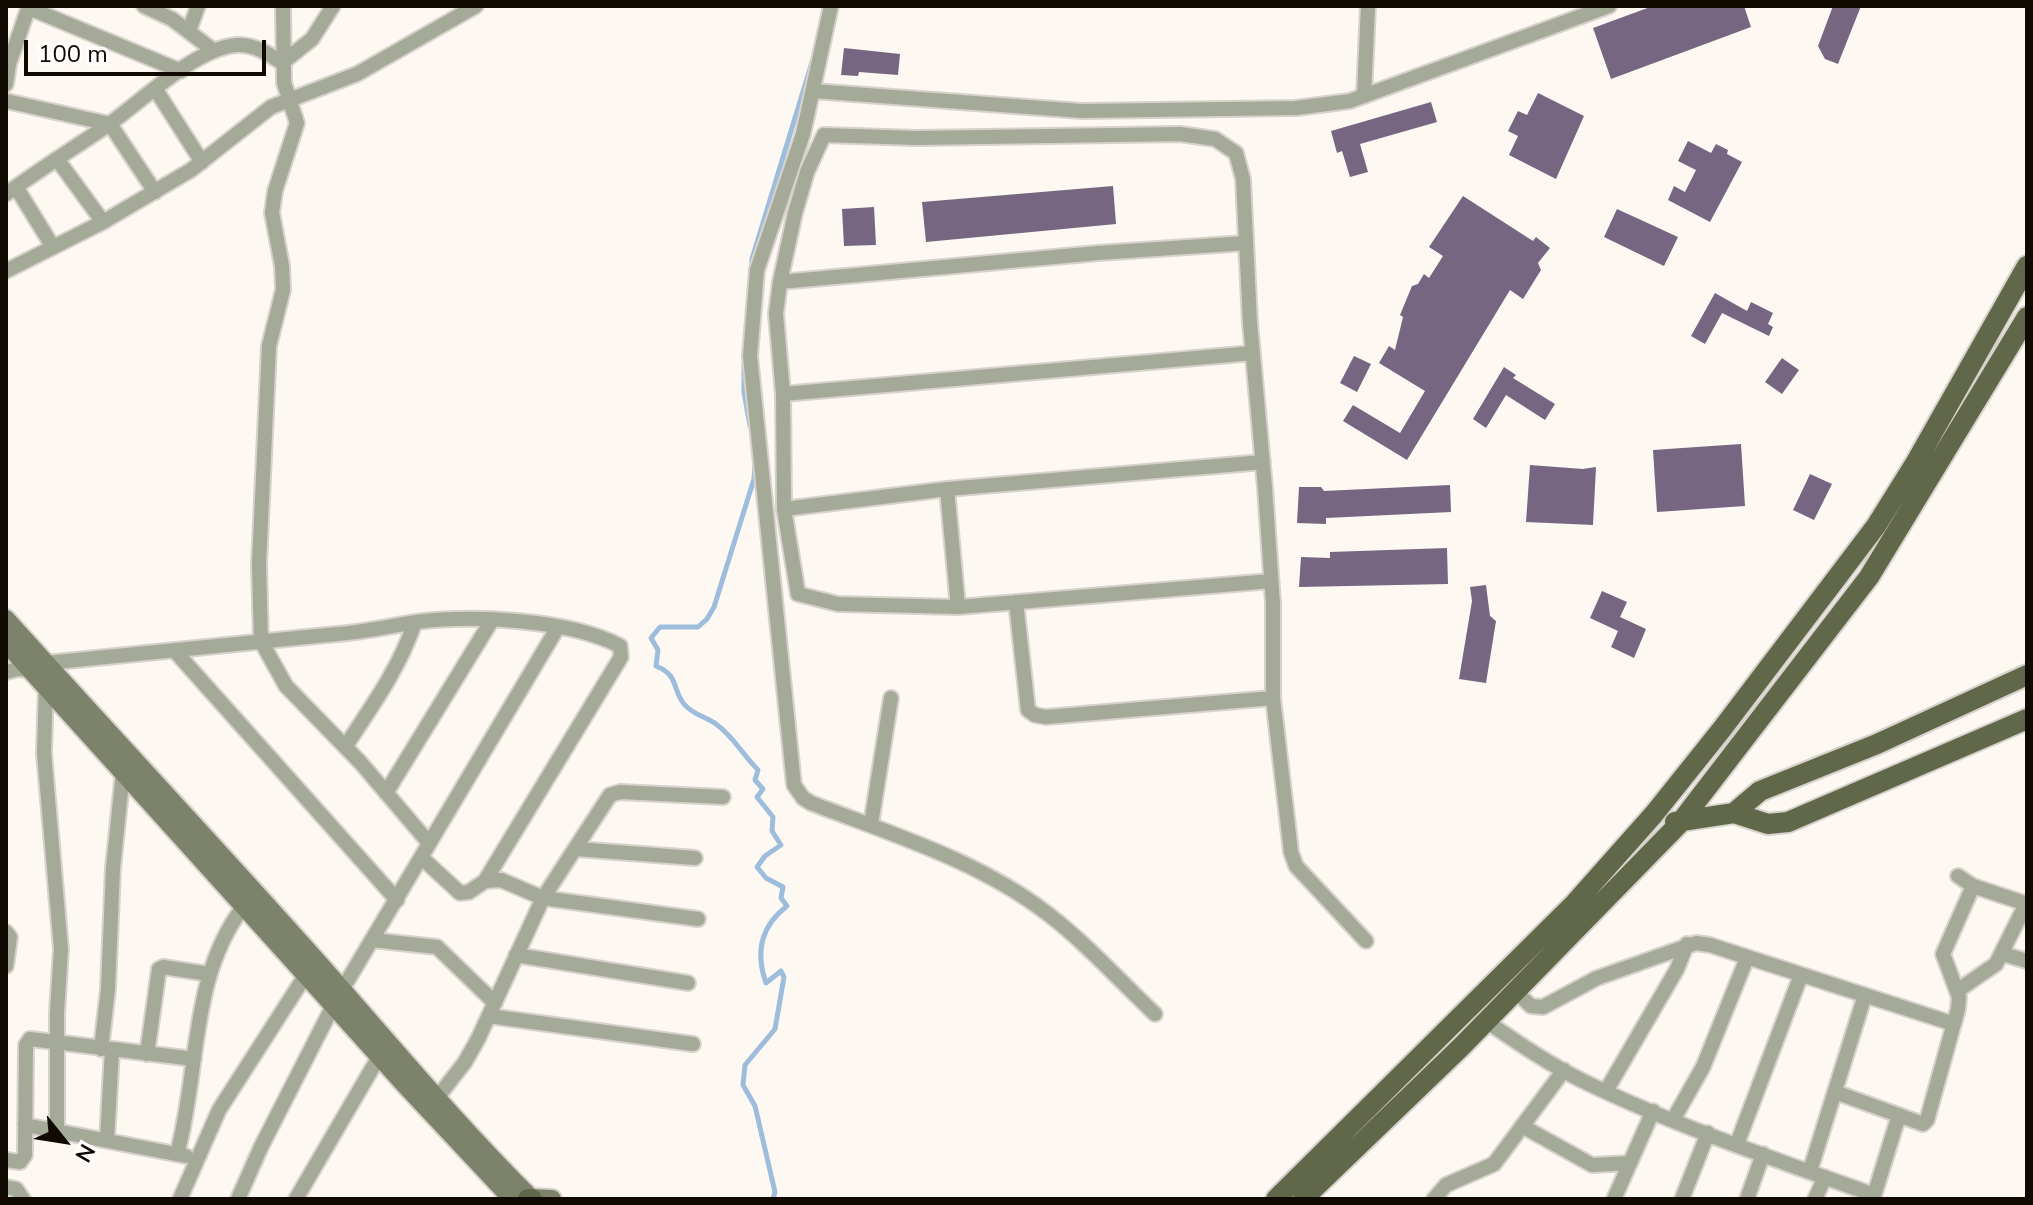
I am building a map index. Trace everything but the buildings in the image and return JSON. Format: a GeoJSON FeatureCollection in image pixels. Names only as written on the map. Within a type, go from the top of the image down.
{"type":"FeatureCollection","features":[{"type":"Feature","properties":{"kind":"main road"},"geometry":{"type":"LineString","coordinates":[[1276,1199],[1584,893],[1654,814],[1732,717],[1876,526],[2027,266]]}},
{"type":"Feature","properties":{"kind":"main road"},"geometry":{"type":"LineString","coordinates":[[1311,1197],[1679,824],[1869,577],[2027,317]]}},
{"type":"Feature","properties":{"kind":"main road"},"geometry":{"type":"LineString","coordinates":[[6,619],[38,666],[46,684],[244,906],[307,973],[338,997],[380,1055],[512,1199]]}},
{"type":"Feature","properties":{"kind":"main road"},"geometry":{"type":"LineString","coordinates":[[6,643],[38,666],[124,746],[338,997],[530,1199],[552,1199]]}},
{"type":"Feature","properties":{"kind":"main road"},"geometry":{"type":"LineString","coordinates":[[1654,814],[1679,824],[1734,813],[1760,791],[1877,744],[2027,675]]}},
{"type":"Feature","properties":{"kind":"main road"},"geometry":{"type":"LineString","coordinates":[[1734,813],[1768,824],[1788,822],[2027,719]]}},
{"type":"Feature","properties":{"kind":"street"},"geometry":{"type":"LineString","coordinates":[[144,6],[172,19],[214,51]]}},
{"type":"Feature","properties":{"kind":"street"},"geometry":{"type":"LineString","coordinates":[[189,31],[198,6]]}},
{"type":"Feature","properties":{"kind":"street"},"geometry":{"type":"LineString","coordinates":[[283,6],[284,83],[292,99],[297,128],[275,191],[272,213],[282,266],[283,290],[269,346],[259,564],[261,641],[286,686],[345,747],[429,843]]}},
{"type":"Feature","properties":{"kind":"street"},"geometry":{"type":"LineString","coordinates":[[282,63],[312,39],[333,6]]}},
{"type":"Feature","properties":{"kind":"street"},"geometry":{"type":"LineString","coordinates":[[6,271],[155,192],[202,162],[271,107],[357,74],[476,6]]}},
{"type":"Feature","properties":{"kind":"street"},"geometry":{"type":"LineString","coordinates":[[831,6],[803,134],[757,270],[750,356],[794,785],[811,803],[944,855],[1010,889],[1046,912],[1155,1014]]}},
{"type":"Feature","properties":{"kind":"street"},"geometry":{"type":"LineString","coordinates":[[1364,96],[1368,6]]}},
{"type":"Feature","properties":{"kind":"street"},"geometry":{"type":"LineString","coordinates":[[813,91],[1082,111],[1296,108],[1350,101],[1609,6]]}},
{"type":"Feature","properties":{"kind":"street"},"geometry":{"type":"LineString","coordinates":[[6,84],[13,31],[29,7],[181,71]]}},
{"type":"Feature","properties":{"kind":"street"},"geometry":{"type":"LineString","coordinates":[[53,247],[11,190],[214,51],[236,45],[249,46],[282,63]]}},
{"type":"Feature","properties":{"kind":"street"},"geometry":{"type":"LineString","coordinates":[[156,90],[202,162]]}},
{"type":"Feature","properties":{"kind":"street"},"geometry":{"type":"LineString","coordinates":[[6,101],[110,124],[155,192]]}},
{"type":"Feature","properties":{"kind":"street"},"geometry":{"type":"LineString","coordinates":[[1271,581],[958,607],[838,604],[798,594],[784,509],[783,394],[776,314],[780,282],[807,172],[824,135],[917,138],[1198,135],[1226,144],[1236,153],[1243,179],[1263,462],[1271,581],[1273,698],[1291,852],[1296,866],[1366,941]]}},
{"type":"Feature","properties":{"kind":"street"},"geometry":{"type":"LineString","coordinates":[[57,159],[103,222]]}},
{"type":"Feature","properties":{"kind":"street"},"geometry":{"type":"LineString","coordinates":[[780,282],[1246,243]]}},
{"type":"Feature","properties":{"kind":"street"},"geometry":{"type":"LineString","coordinates":[[783,394],[1253,353]]}},
{"type":"Feature","properties":{"kind":"street"},"geometry":{"type":"LineString","coordinates":[[784,509],[947,489],[1263,462]]}},
{"type":"Feature","properties":{"kind":"street"},"geometry":{"type":"LineString","coordinates":[[947,489],[958,607]]}},
{"type":"Feature","properties":{"kind":"street"},"geometry":{"type":"LineString","coordinates":[[1016,602],[1028,710],[1035,715],[1046,717],[1273,698]]}},
{"type":"Feature","properties":{"kind":"street"},"geometry":{"type":"LineString","coordinates":[[6,672],[469,618],[558,627],[604,637],[620,646],[621,657],[485,881],[469,892],[460,893],[422,858]]}},
{"type":"Feature","properties":{"kind":"street"},"geometry":{"type":"LineString","coordinates":[[386,793],[492,620]]}},
{"type":"Feature","properties":{"kind":"street"},"geometry":{"type":"LineString","coordinates":[[345,747],[394,674],[415,622]]}},
{"type":"Feature","properties":{"kind":"street"},"geometry":{"type":"LineString","coordinates":[[238,1199],[261,1147],[338,997],[558,627]]}},
{"type":"Feature","properties":{"kind":"street"},"geometry":{"type":"LineString","coordinates":[[174,650],[397,900]]}},
{"type":"Feature","properties":{"kind":"street"},"geometry":{"type":"LineString","coordinates":[[46,684],[44,753],[61,949],[57,1131]]}},
{"type":"Feature","properties":{"kind":"street"},"geometry":{"type":"LineString","coordinates":[[871,824],[891,698]]}},
{"type":"Feature","properties":{"kind":"street"},"geometry":{"type":"LineString","coordinates":[[107,1140],[113,868],[123,772]]}},
{"type":"Feature","properties":{"kind":"street"},"geometry":{"type":"LineString","coordinates":[[437,1098],[465,1062],[543,898],[610,795],[615,792],[723,797]]}},
{"type":"Feature","properties":{"kind":"street"},"geometry":{"type":"LineString","coordinates":[[576,849],[695,858]]}},
{"type":"Feature","properties":{"kind":"street"},"geometry":{"type":"LineString","coordinates":[[1957,991],[1996,964],[2026,904],[1973,886],[1958,876]]}},
{"type":"Feature","properties":{"kind":"street"},"geometry":{"type":"LineString","coordinates":[[485,881],[501,880],[543,898],[698,919]]}},
{"type":"Feature","properties":{"kind":"street"},"geometry":{"type":"LineString","coordinates":[[1835,1092],[1923,1124],[1927,1120],[1958,1009],[1957,991],[1943,954],[1973,886]]}},
{"type":"Feature","properties":{"kind":"street"},"geometry":{"type":"LineString","coordinates":[[177,1154],[186,1122],[202,1000],[209,974],[229,926],[244,906]]}},
{"type":"Feature","properties":{"kind":"street"},"geometry":{"type":"LineString","coordinates":[[6,932],[10,937],[6,966]]}},
{"type":"Feature","properties":{"kind":"street"},"geometry":{"type":"LineString","coordinates":[[372,940],[437,947],[492,1010],[693,1044]]}},
{"type":"Feature","properties":{"kind":"street"},"geometry":{"type":"LineString","coordinates":[[1515,991],[1531,1006],[1543,1007],[1597,978],[1687,944],[1710,945],[1954,1024]]}},
{"type":"Feature","properties":{"kind":"street"},"geometry":{"type":"LineString","coordinates":[[1606,1091],[1677,969],[1687,944]]}},
{"type":"Feature","properties":{"kind":"street"},"geometry":{"type":"LineString","coordinates":[[2003,954],[2027,961]]}},
{"type":"Feature","properties":{"kind":"street"},"geometry":{"type":"LineString","coordinates":[[516,955],[688,983]]}},
{"type":"Feature","properties":{"kind":"street"},"geometry":{"type":"LineString","coordinates":[[1673,1120],[1703,1067],[1747,958]]}},
{"type":"Feature","properties":{"kind":"street"},"geometry":{"type":"LineString","coordinates":[[147,1054],[159,969],[209,974]]}},
{"type":"Feature","properties":{"kind":"street"},"geometry":{"type":"LineString","coordinates":[[180,1199],[219,1110],[307,973]]}},
{"type":"Feature","properties":{"kind":"street"},"geometry":{"type":"LineString","coordinates":[[1737,1144],[1801,975]]}},
{"type":"Feature","properties":{"kind":"street"},"geometry":{"type":"LineString","coordinates":[[1810,1171],[1865,995]]}},
{"type":"Feature","properties":{"kind":"street"},"geometry":{"type":"LineString","coordinates":[[1486,1021],[1541,1058],[1606,1091],[1874,1197],[1899,1115]]}},
{"type":"Feature","properties":{"kind":"street"},"geometry":{"type":"LineString","coordinates":[[1448,1030],[1461,1047]]}},
{"type":"Feature","properties":{"kind":"street"},"geometry":{"type":"LineString","coordinates":[[6,1160],[20,1162],[24,1159],[30,1039],[194,1059]]}},
{"type":"Feature","properties":{"kind":"street"},"geometry":{"type":"LineString","coordinates":[[296,1199],[380,1055]]}},
{"type":"Feature","properties":{"kind":"street"},"geometry":{"type":"LineString","coordinates":[[1434,1199],[1446,1185],[1494,1164],[1564,1070]]}},
{"type":"Feature","properties":{"kind":"street"},"geometry":{"type":"LineString","coordinates":[[1614,1199],[1653,1111]]}},
{"type":"Feature","properties":{"kind":"street"},"geometry":{"type":"LineString","coordinates":[[25,1125],[197,1159]]}},
{"type":"Feature","properties":{"kind":"street"},"geometry":{"type":"LineString","coordinates":[[1522,1126],[1592,1165],[1630,1163]]}},
{"type":"Feature","properties":{"kind":"street"},"geometry":{"type":"LineString","coordinates":[[1682,1199],[1708,1133]]}},
{"type":"Feature","properties":{"kind":"street"},"geometry":{"type":"LineString","coordinates":[[1747,1199],[1763,1154]]}},
{"type":"Feature","properties":{"kind":"street"},"geometry":{"type":"LineString","coordinates":[[1815,1199],[1825,1177]]}},
{"type":"Feature","properties":{"kind":"street"},"geometry":{"type":"LineString","coordinates":[[6,1187],[22,1193],[23,1199]]}},
{"type":"Feature","properties":{"kind":"waterway"},"geometry":{"type":"LineString","coordinates":[[752,267],[813,59]]}},
{"type":"Feature","properties":{"kind":"waterway"},"geometry":{"type":"LineString","coordinates":[[744,365],[744,392],[750,426]]}},
{"type":"Feature","properties":{"kind":"waterway"},"geometry":{"type":"LineString","coordinates":[[755,464],[754,479],[714,607],[707,619],[698,627],[660,627],[651,638],[658,650],[656,666],[672,678],[684,704],[722,729],[758,770],[755,780],[763,789],[757,797],[773,817],[772,831],[781,845],[765,856],[757,867],[766,878],[783,887],[781,898],[787,906],[766,931],[761,961],[766,983],[781,971],[784,977],[775,1029],[745,1065],[743,1085],[755,1106],[775,1192],[773,1199]]}}]}
